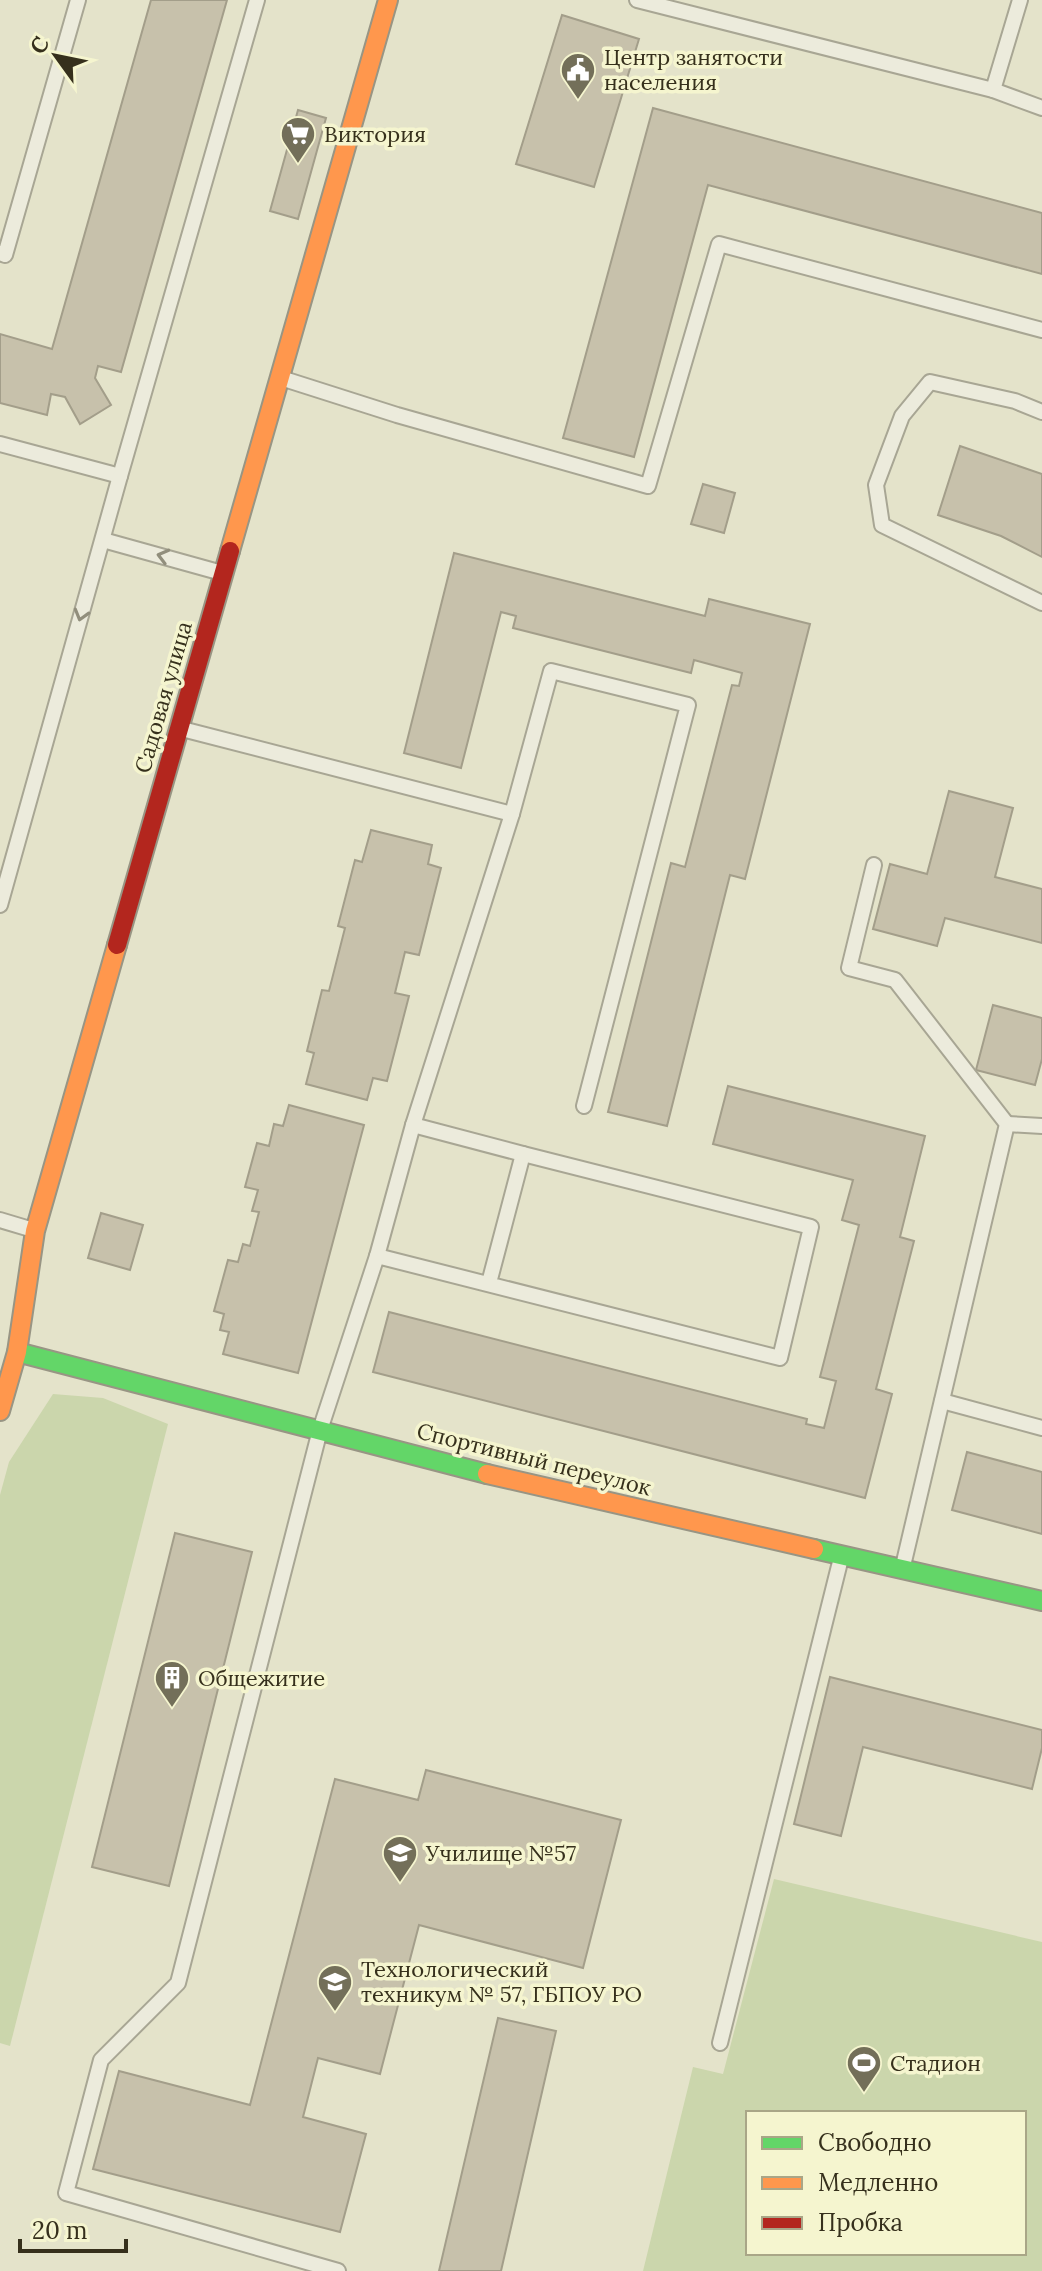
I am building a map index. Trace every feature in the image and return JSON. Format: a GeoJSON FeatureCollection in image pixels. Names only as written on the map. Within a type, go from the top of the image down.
{"type":"FeatureCollection","features":[{"type":"Feature","properties":{"kind":"street","name":"Садовая улица"},"geometry":{"type":"LineString","coordinates":[[0,1411],[17,1352],[35,1231],[388,0]]}},
{"type":"Feature","properties":{"kind":"street","name":"Спортивный переулок"},"geometry":{"type":"LineString","coordinates":[[17,1352],[543,1488],[1042,1601]]}},
{"type":"Feature","properties":{"kind":"lane"},"geometry":{"type":"LineString","coordinates":[[0,253],[5,255],[78,0]]}},
{"type":"Feature","properties":{"kind":"lane"},"geometry":{"type":"LineString","coordinates":[[0,905],[257,0]]}},
{"type":"Feature","properties":{"kind":"lane"},"geometry":{"type":"LineString","coordinates":[[637,0],[993,90],[1041,107]]}},
{"type":"Feature","properties":{"kind":"lane"},"geometry":{"type":"LineString","coordinates":[[993,90],[1020,0]]}},
{"type":"Feature","properties":{"kind":"lane"},"geometry":{"type":"LineString","coordinates":[[281,378],[397,415],[648,486],[719,244],[1042,330]]}},
{"type":"Feature","properties":{"kind":"lane"},"geometry":{"type":"LineString","coordinates":[[1042,412],[1015,401],[930,382],[902,416],[876,485],[882,525],[1042,603]]}},
{"type":"Feature","properties":{"kind":"lane"},"geometry":{"type":"LineString","coordinates":[[0,444],[120,476]]}},
{"type":"Feature","properties":{"kind":"lane"},"geometry":{"type":"LineString","coordinates":[[103,540],[222,573]]}},
{"type":"Feature","properties":{"kind":"lane"},"geometry":{"type":"LineString","coordinates":[[338,2271],[66,2193],[101,2060],[178,1983],[320,1430],[377,1256],[413,1125],[512,814],[551,671],[688,705],[584,1106]]}},
{"type":"Feature","properties":{"kind":"lane"},"geometry":{"type":"LineString","coordinates":[[179,728],[512,814]]}},
{"type":"Feature","properties":{"kind":"lane"},"geometry":{"type":"LineString","coordinates":[[874,865],[849,968],[895,980],[1007,1124],[1042,1126]]}},
{"type":"Feature","properties":{"kind":"lane"},"geometry":{"type":"LineString","coordinates":[[902,1571],[1007,1124]]}},
{"type":"Feature","properties":{"kind":"lane"},"geometry":{"type":"LineString","coordinates":[[377,1256],[780,1358],[811,1227],[413,1125]]}},
{"type":"Feature","properties":{"kind":"lane"},"geometry":{"type":"LineString","coordinates":[[489,1283],[523,1154]]}},
{"type":"Feature","properties":{"kind":"lane"},"geometry":{"type":"LineString","coordinates":[[0,1220],[35,1231]]}},
{"type":"Feature","properties":{"kind":"lane"},"geometry":{"type":"LineString","coordinates":[[942,1401],[1042,1428]]}},
{"type":"Feature","properties":{"kind":"lane"},"geometry":{"type":"LineString","coordinates":[[720,2043],[841,1557]]}},
{"type":"Feature","properties":{"kind":"green space"},"geometry":{"type":"Polygon","coordinates":[[[53,1394],[103,1398],[168,1424],[10,2046],[0,2043],[0,1495],[9,1462],[53,1394]]]}},
{"type":"Feature","properties":{"kind":"green space","name":"Стадион"},"geometry":{"type":"Polygon","coordinates":[[[774,1879],[1042,1942],[1042,2271],[643,2271],[693,2067],[723,2074],[774,1879]]]}},
{"type":"Feature","properties":{"kind":"building"},"geometry":{"type":"Polygon","coordinates":[[[151,0],[227,0],[121,372],[98,366],[95,378],[111,405],[80,424],[65,397],[51,394],[47,415],[0,403],[0,334],[52,349],[151,0]]]}},
{"type":"Feature","properties":{"kind":"building","name":"Центр занятости населения"},"geometry":{"type":"Polygon","coordinates":[[[562,15],[639,39],[594,187],[516,164],[562,15]]]}},
{"type":"Feature","properties":{"kind":"building"},"geometry":{"type":"Polygon","coordinates":[[[653,108],[1042,213],[1042,274],[708,185],[634,457],[563,438],[653,108]]]}},
{"type":"Feature","properties":{"kind":"building","name":"Виктория"},"geometry":{"type":"Polygon","coordinates":[[[298,110],[326,118],[298,219],[270,211],[298,110]]]}},
{"type":"Feature","properties":{"kind":"building"},"geometry":{"type":"Polygon","coordinates":[[[960,446],[1042,474],[1042,557],[1001,536],[938,515],[960,446]]]}},
{"type":"Feature","properties":{"kind":"building"},"geometry":{"type":"Polygon","coordinates":[[[703,484],[735,493],[724,533],[691,524],[703,484]]]}},
{"type":"Feature","properties":{"kind":"building"},"geometry":{"type":"Polygon","coordinates":[[[454,553],[705,616],[709,599],[810,624],[745,879],[730,875],[667,1126],[608,1112],[671,863],[685,867],[732,685],[739,686],[742,673],[694,660],[691,673],[513,628],[516,616],[501,612],[461,768],[404,753],[454,553]]]}},
{"type":"Feature","properties":{"kind":"building"},"geometry":{"type":"Polygon","coordinates":[[[949,791],[1013,808],[995,877],[1042,889],[1042,943],[945,918],[937,946],[873,929],[890,864],[927,874],[949,791]]]}},
{"type":"Feature","properties":{"kind":"building"},"geometry":{"type":"Polygon","coordinates":[[[371,830],[432,845],[428,864],[441,868],[419,955],[405,952],[395,993],[409,996],[387,1081],[373,1078],[367,1100],[306,1084],[314,1053],[307,1051],[322,990],[329,991],[345,928],[338,926],[355,860],[362,862],[371,830]]]}},
{"type":"Feature","properties":{"kind":"building"},"geometry":{"type":"Polygon","coordinates":[[[993,1005],[1042,1018],[1042,1059],[1035,1085],[976,1070],[993,1005]]]}},
{"type":"Feature","properties":{"kind":"building"},"geometry":{"type":"Polygon","coordinates":[[[728,1086],[925,1136],[900,1237],[914,1241],[876,1389],[892,1394],[865,1498],[373,1372],[389,1312],[807,1419],[806,1424],[824,1428],[836,1381],[820,1377],[859,1225],[842,1220],[853,1180],[713,1144],[728,1086]]]}},
{"type":"Feature","properties":{"kind":"building"},"geometry":{"type":"Polygon","coordinates":[[[289,1105],[364,1125],[298,1373],[223,1354],[229,1332],[220,1330],[224,1314],[214,1311],[228,1260],[238,1262],[243,1244],[250,1246],[259,1212],[252,1211],[258,1190],[245,1187],[257,1143],[269,1146],[274,1124],[283,1126],[289,1105]]]}},
{"type":"Feature","properties":{"kind":"building"},"geometry":{"type":"Polygon","coordinates":[[[101,1213],[143,1225],[130,1270],[88,1258],[101,1213]]]}},
{"type":"Feature","properties":{"kind":"building"},"geometry":{"type":"Polygon","coordinates":[[[967,1452],[1042,1472],[1042,1534],[952,1510],[967,1452]]]}},
{"type":"Feature","properties":{"kind":"building","name":"Общежитие"},"geometry":{"type":"Polygon","coordinates":[[[175,1533],[252,1552],[169,1886],[92,1867],[175,1533]]]}},
{"type":"Feature","properties":{"kind":"building"},"geometry":{"type":"Polygon","coordinates":[[[830,1677],[1042,1730],[1042,1748],[1032,1789],[863,1747],[841,1836],[794,1824],[830,1677]]]}},
{"type":"Feature","properties":{"kind":"building","name":"Технологический техникум № 57, ГБПОУ РО"},"geometry":{"type":"Polygon","coordinates":[[[426,1770],[621,1820],[583,1968],[419,1925],[380,2074],[318,2058],[303,2117],[366,2134],[340,2232],[93,2169],[119,2071],[250,2105],[335,1779],[418,1800],[426,1770]]]}},
{"type":"Feature","properties":{"kind":"building"},"geometry":{"type":"Polygon","coordinates":[[[498,2018],[556,2031],[501,2271],[439,2271],[498,2018]]]}},
{"type":"Feature","properties":{"kind":"traffic: fast"},"geometry":{"type":"LineString","coordinates":[[17,1352],[487,1474]]}},
{"type":"Feature","properties":{"kind":"traffic: fast"},"geometry":{"type":"LineString","coordinates":[[814,1549],[1042,1601]]}},
{"type":"Feature","properties":{"kind":"traffic: slow"},"geometry":{"type":"LineString","coordinates":[[230,551],[388,0]]}},
{"type":"Feature","properties":{"kind":"traffic: slow"},"geometry":{"type":"LineString","coordinates":[[0,1411],[17,1352],[35,1231],[117,945]]}},
{"type":"Feature","properties":{"kind":"traffic: slow"},"geometry":{"type":"LineString","coordinates":[[487,1474],[814,1549]]}},
{"type":"Feature","properties":{"kind":"traffic: jam"},"geometry":{"type":"LineString","coordinates":[[117,945],[230,551]]}},
{"type":"Feature","properties":{"kind":"place","name":"Центр занятости населения"},"geometry":{"type":"Point","coordinates":[578,101]}},
{"type":"Feature","properties":{"kind":"place","name":"Виктория"},"geometry":{"type":"Point","coordinates":[298,165]}},
{"type":"Feature","properties":{"kind":"place","name":"Общежитие"},"geometry":{"type":"Point","coordinates":[172,1709]}},
{"type":"Feature","properties":{"kind":"place","name":"Училище №57"},"geometry":{"type":"Point","coordinates":[400,1884]}},
{"type":"Feature","properties":{"kind":"place","name":"Технологический техникум № 57, ГБПОУ РО"},"geometry":{"type":"Point","coordinates":[335,2013]}},
{"type":"Feature","properties":{"kind":"place","name":"Стадион"},"geometry":{"type":"Point","coordinates":[864,2094]}}]}
